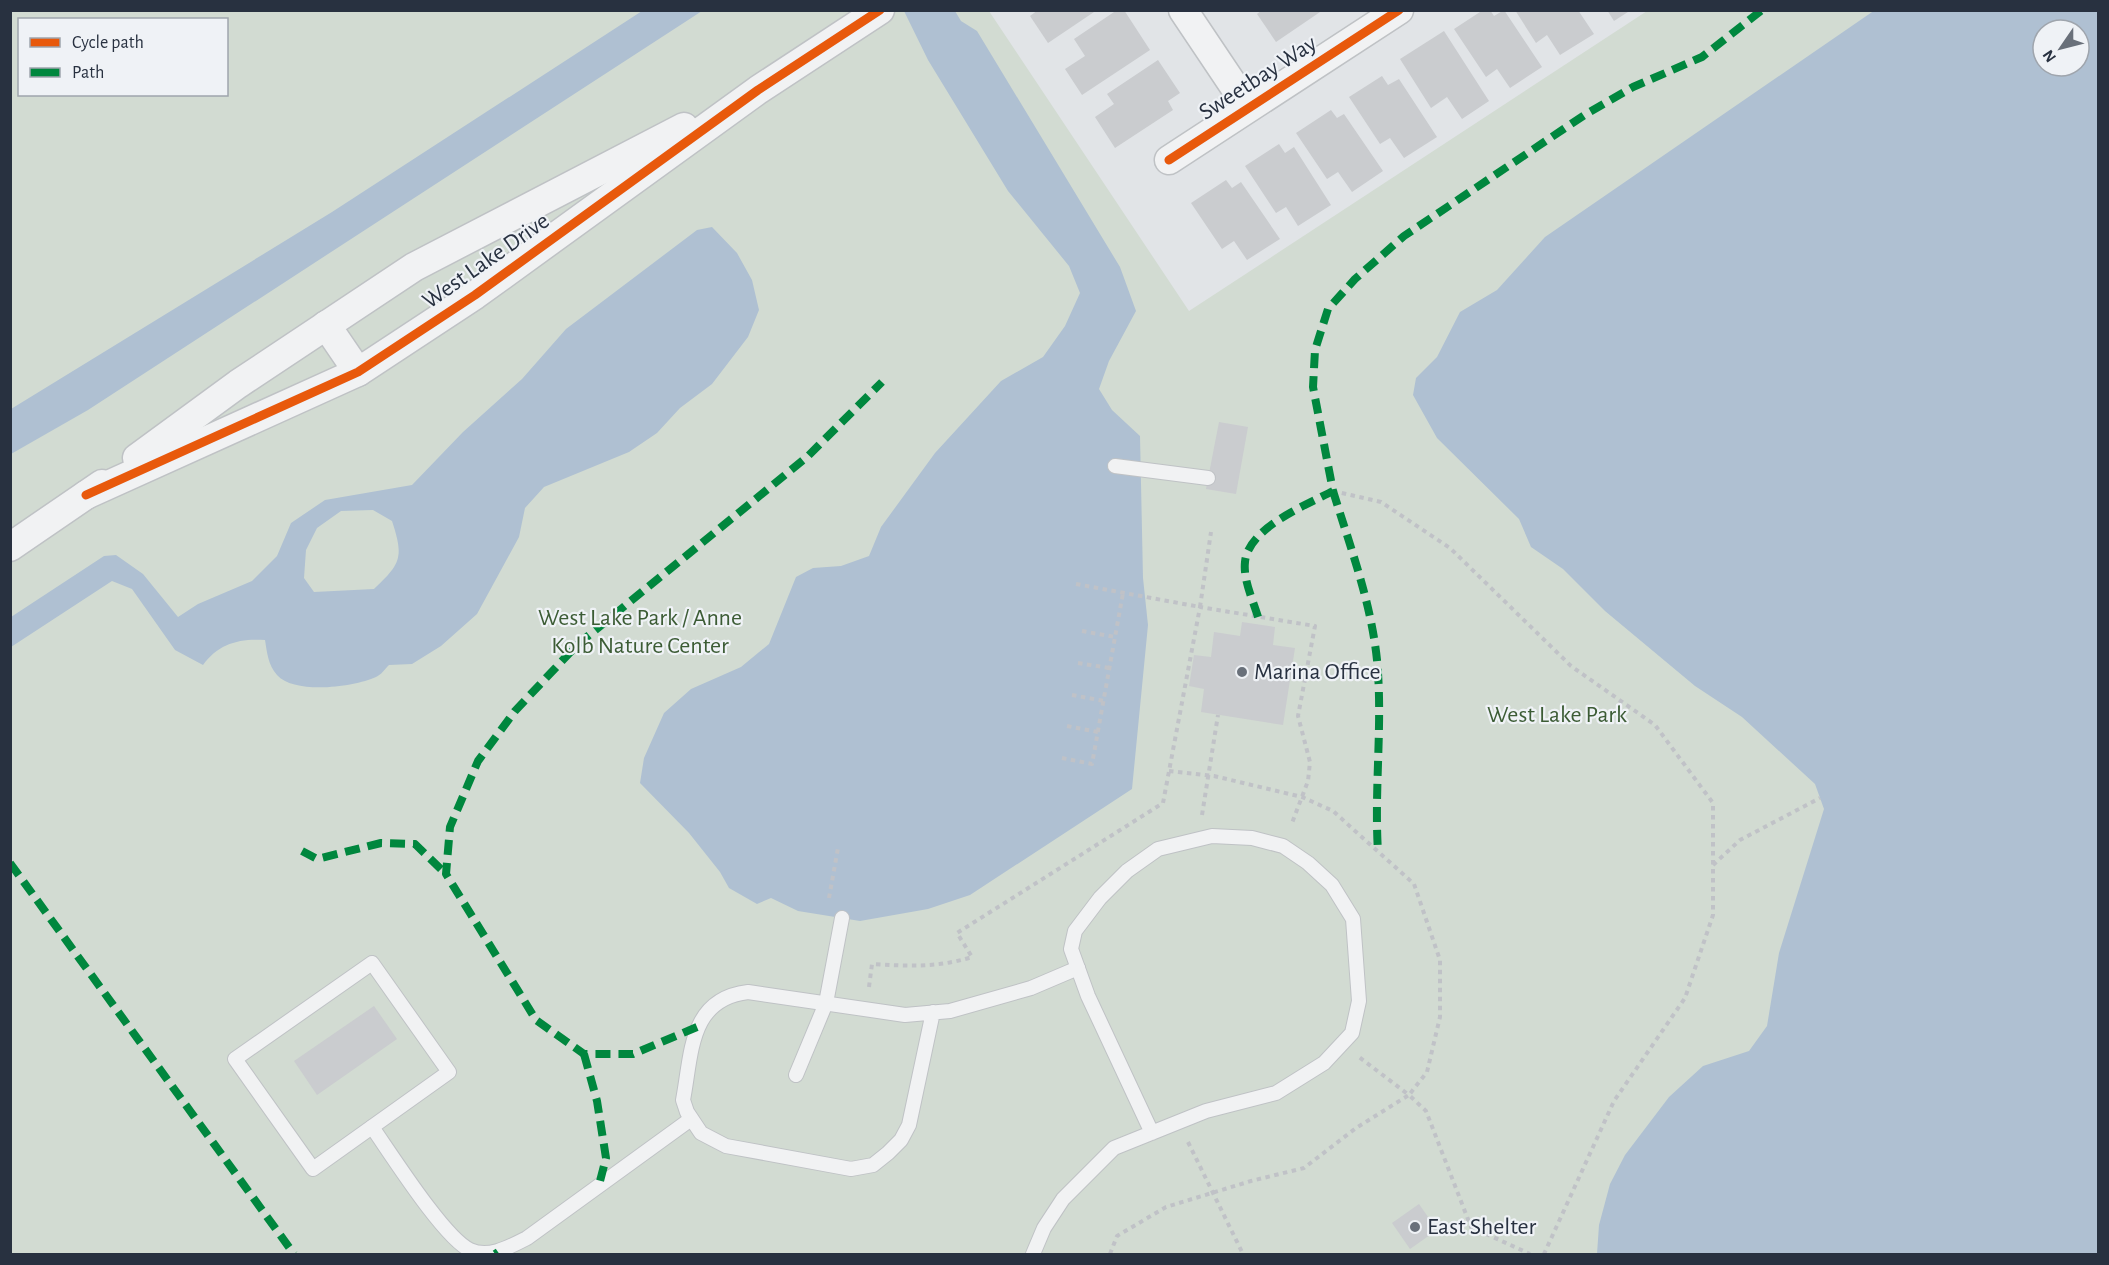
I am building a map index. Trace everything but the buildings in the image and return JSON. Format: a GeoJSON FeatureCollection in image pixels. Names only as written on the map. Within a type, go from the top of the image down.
{"type":"FeatureCollection","features":[{"type":"Feature","properties":{"kind":"street","name":"West Lake Drive"},"geometry":{"type":"LineString","coordinates":[[86,495],[358,372],[474,295],[758,90],[880,10]]}},
{"type":"Feature","properties":{"kind":"street"},"geometry":{"type":"LineString","coordinates":[[1183,10],[1248,107]]}},
{"type":"Feature","properties":{"kind":"street","name":"Sweetbay Way"},"geometry":{"type":"LineString","coordinates":[[1169,159],[1399,10]]}},
{"type":"Feature","properties":{"kind":"street","name":"West Lake Drive"},"geometry":{"type":"LineString","coordinates":[[10,547],[86,495],[238,384],[414,267],[472,235],[758,90]]}},
{"type":"Feature","properties":{"kind":"street"},"geometry":{"type":"LineString","coordinates":[[326,325],[358,372]]}},
{"type":"Feature","properties":{"kind":"lane"},"geometry":{"type":"LineString","coordinates":[[1115,466],[1208,478]]}},
{"type":"Feature","properties":{"kind":"lane"},"geometry":{"type":"LineString","coordinates":[[1033,1254],[1044,1228],[1063,1199],[1080,1178],[1114,1148],[1152,1133],[1206,1111],[1276,1093],[1305,1077],[1344,1045],[1354,1029],[1359,1001],[1353,919],[1332,885],[1308,863],[1283,846],[1252,838],[1212,836],[1158,849],[1127,871],[1100,898],[1075,931],[1071,949],[1089,1000],[1152,1133]]}},
{"type":"Feature","properties":{"kind":"lane"},"geometry":{"type":"LineString","coordinates":[[796,1075],[826,1003],[842,918]]}},
{"type":"Feature","properties":{"kind":"lane"},"geometry":{"type":"LineString","coordinates":[[372,963],[449,1072],[372,1127],[313,1169],[235,1059],[372,963]]}},
{"type":"Feature","properties":{"kind":"lane"},"geometry":{"type":"LineString","coordinates":[[933,1012],[909,1125],[901,1140],[873,1165],[850,1169],[726,1146],[701,1133],[691,1119],[684,1100],[696,1027],[713,1005],[728,994],[748,992],[905,1015],[933,1012],[951,1011],[1032,988],[1078,968]]}},
{"type":"Feature","properties":{"kind":"lane"},"geometry":{"type":"LineString","coordinates":[[372,1127],[444,1227],[471,1251],[498,1252],[527,1238],[691,1119]]}},
{"type":"Feature","properties":{"kind":"path"},"geometry":{"type":"LineString","coordinates":[[1333,491],[1382,502],[1450,548],[1571,666],[1655,725],[1713,803],[1713,915],[1685,998],[1614,1101],[1544,1254]]}},
{"type":"Feature","properties":{"kind":"path"},"geometry":{"type":"LineString","coordinates":[[829,984],[869,991],[872,964],[923,967],[950,964],[972,957],[957,933],[1164,803],[1200,607],[1211,532]]}},
{"type":"Feature","properties":{"kind":"path"},"geometry":{"type":"LineString","coordinates":[[1076,584],[1315,626],[1298,716],[1310,762],[1308,781],[1283,846]]}},
{"type":"Feature","properties":{"kind":"path"},"geometry":{"type":"LineString","coordinates":[[1062,758],[1092,764],[1123,593]]}},
{"type":"Feature","properties":{"kind":"path"},"geometry":{"type":"LineString","coordinates":[[1082,631],[1115,637]]}},
{"type":"Feature","properties":{"kind":"path"},"geometry":{"type":"LineString","coordinates":[[1078,663],[1109,668]]}},
{"type":"Feature","properties":{"kind":"path"},"geometry":{"type":"LineString","coordinates":[[1072,695],[1104,700]]}},
{"type":"Feature","properties":{"kind":"path"},"geometry":{"type":"LineString","coordinates":[[1198,839],[1218,715]]}},
{"type":"Feature","properties":{"kind":"path"},"geometry":{"type":"LineString","coordinates":[[1067,726],[1098,732]]}},
{"type":"Feature","properties":{"kind":"path"},"geometry":{"type":"LineString","coordinates":[[1713,865],[1740,840],[1820,798]]}},
{"type":"Feature","properties":{"kind":"path"},"geometry":{"type":"LineString","coordinates":[[828,902],[838,848]]}},
{"type":"Feature","properties":{"kind":"path"},"geometry":{"type":"LineString","coordinates":[[1344,1045],[1409,1095],[1426,1111],[1471,1227],[1530,1254]]}},
{"type":"Feature","properties":{"kind":"path"},"geometry":{"type":"LineString","coordinates":[[1110,1254],[1117,1236],[1166,1207],[1304,1168],[1356,1128],[1409,1095]]}},
{"type":"Feature","properties":{"kind":"path"},"geometry":{"type":"LineString","coordinates":[[1179,1122],[1211,1193],[1243,1254]]}},
{"type":"Feature","properties":{"kind":"green space","name":"West Lake Park / Anne Kolb Nature Center"},"geometry":{"type":"Polygon","coordinates":[[[10,11],[989,11],[1189,311],[1647,11],[2098,11],[2098,1254],[11,1254],[10,11]]]}},
{"type":"Feature","properties":{"kind":"water"},"geometry":{"type":"Polygon","coordinates":[[[1875,10],[2098,11],[2098,1254],[1597,1254],[1599,1225],[1610,1184],[1625,1155],[1669,1097],[1703,1066],[1749,1051],[1767,1026],[1779,953],[1824,809],[1815,784],[1742,717],[1695,686],[1605,611],[1563,569],[1531,547],[1519,519],[1437,438],[1413,395],[1416,378],[1437,357],[1460,312],[1497,290],[1545,237],[1875,10]]]}},
{"type":"Feature","properties":{"kind":"water"},"geometry":{"type":"Polygon","coordinates":[[[642,11],[702,11],[88,410],[11,454],[11,409],[332,212],[642,11]]]}},
{"type":"Feature","properties":{"kind":"water"},"geometry":{"type":"Polygon","coordinates":[[[904,11],[955,11],[961,21],[977,31],[1120,267],[1136,311],[1109,361],[1099,389],[1112,410],[1140,436],[1143,578],[1148,625],[1132,789],[970,895],[928,909],[860,921],[798,911],[771,898],[757,904],[729,888],[720,872],[689,833],[640,783],[644,758],[664,713],[691,689],[741,667],[769,644],[796,577],[813,568],[841,566],[869,556],[881,527],[935,453],[1001,381],[1043,357],[1065,326],[1080,293],[1069,266],[1008,191],[928,60],[904,11]]]}},
{"type":"Feature","properties":{"kind":"water"},"geometry":{"type":"Polygon","coordinates":[[[712,227],[737,253],[752,280],[759,310],[748,337],[712,384],[680,408],[657,433],[629,452],[544,487],[525,508],[519,537],[477,614],[441,646],[412,664],[389,665],[378,676],[354,684],[310,687],[286,681],[277,675],[270,663],[265,640],[246,640],[222,647],[203,665],[175,650],[132,589],[112,581],[11,647],[11,617],[104,556],[116,555],[143,574],[178,617],[198,604],[252,581],[277,556],[291,523],[325,500],[412,485],[463,432],[522,379],[566,329],[697,230],[712,227]],[[373,510],[341,511],[317,528],[306,550],[304,578],[314,592],[374,589],[390,573],[398,559],[398,543],[392,521],[373,510]]]}},
{"type":"Feature","properties":{"kind":"marked path"},"geometry":{"type":"LineString","coordinates":[[1258,617],[1245,576],[1245,562],[1249,550],[1267,528],[1333,491],[1313,387],[1315,350],[1328,309],[1355,279],[1404,236],[1586,114],[1633,87],[1702,57],[1762,10]]}},
{"type":"Feature","properties":{"kind":"marked path"},"geometry":{"type":"LineString","coordinates":[[697,1027],[633,1054],[584,1054],[536,1020],[446,874],[450,827],[478,761],[515,711],[577,645],[807,457],[882,382]]}},
{"type":"Feature","properties":{"kind":"marked path"},"geometry":{"type":"LineString","coordinates":[[1333,491],[1365,596],[1377,660],[1379,684],[1378,852]]}},
{"type":"Feature","properties":{"kind":"marked path"},"geometry":{"type":"LineString","coordinates":[[302,851],[317,859],[381,843],[415,844],[446,874]]}},
{"type":"Feature","properties":{"kind":"marked path"},"geometry":{"type":"LineString","coordinates":[[10,863],[294,1254]]}},
{"type":"Feature","properties":{"kind":"marked path"},"geometry":{"type":"LineString","coordinates":[[584,1054],[597,1101],[606,1158],[599,1185]]}},
{"type":"Feature","properties":{"kind":"cycle path"},"geometry":{"type":"LineString","coordinates":[[86,495],[358,372],[475,295],[758,90],[880,10]]}},
{"type":"Feature","properties":{"kind":"cycle path"},"geometry":{"type":"LineString","coordinates":[[1169,160],[1399,10]]}},
{"type":"Feature","properties":{"kind":"place","name":"Marina Office"},"geometry":{"type":"Point","coordinates":[1242,672]}},
{"type":"Feature","properties":{"kind":"place","name":"East Shelter"},"geometry":{"type":"Point","coordinates":[1415,1227]}},
{"type":"Feature","properties":{"kind":"park label","name":"West Lake Park"},"geometry":{"type":"Point","coordinates":[1557,715]}}]}
